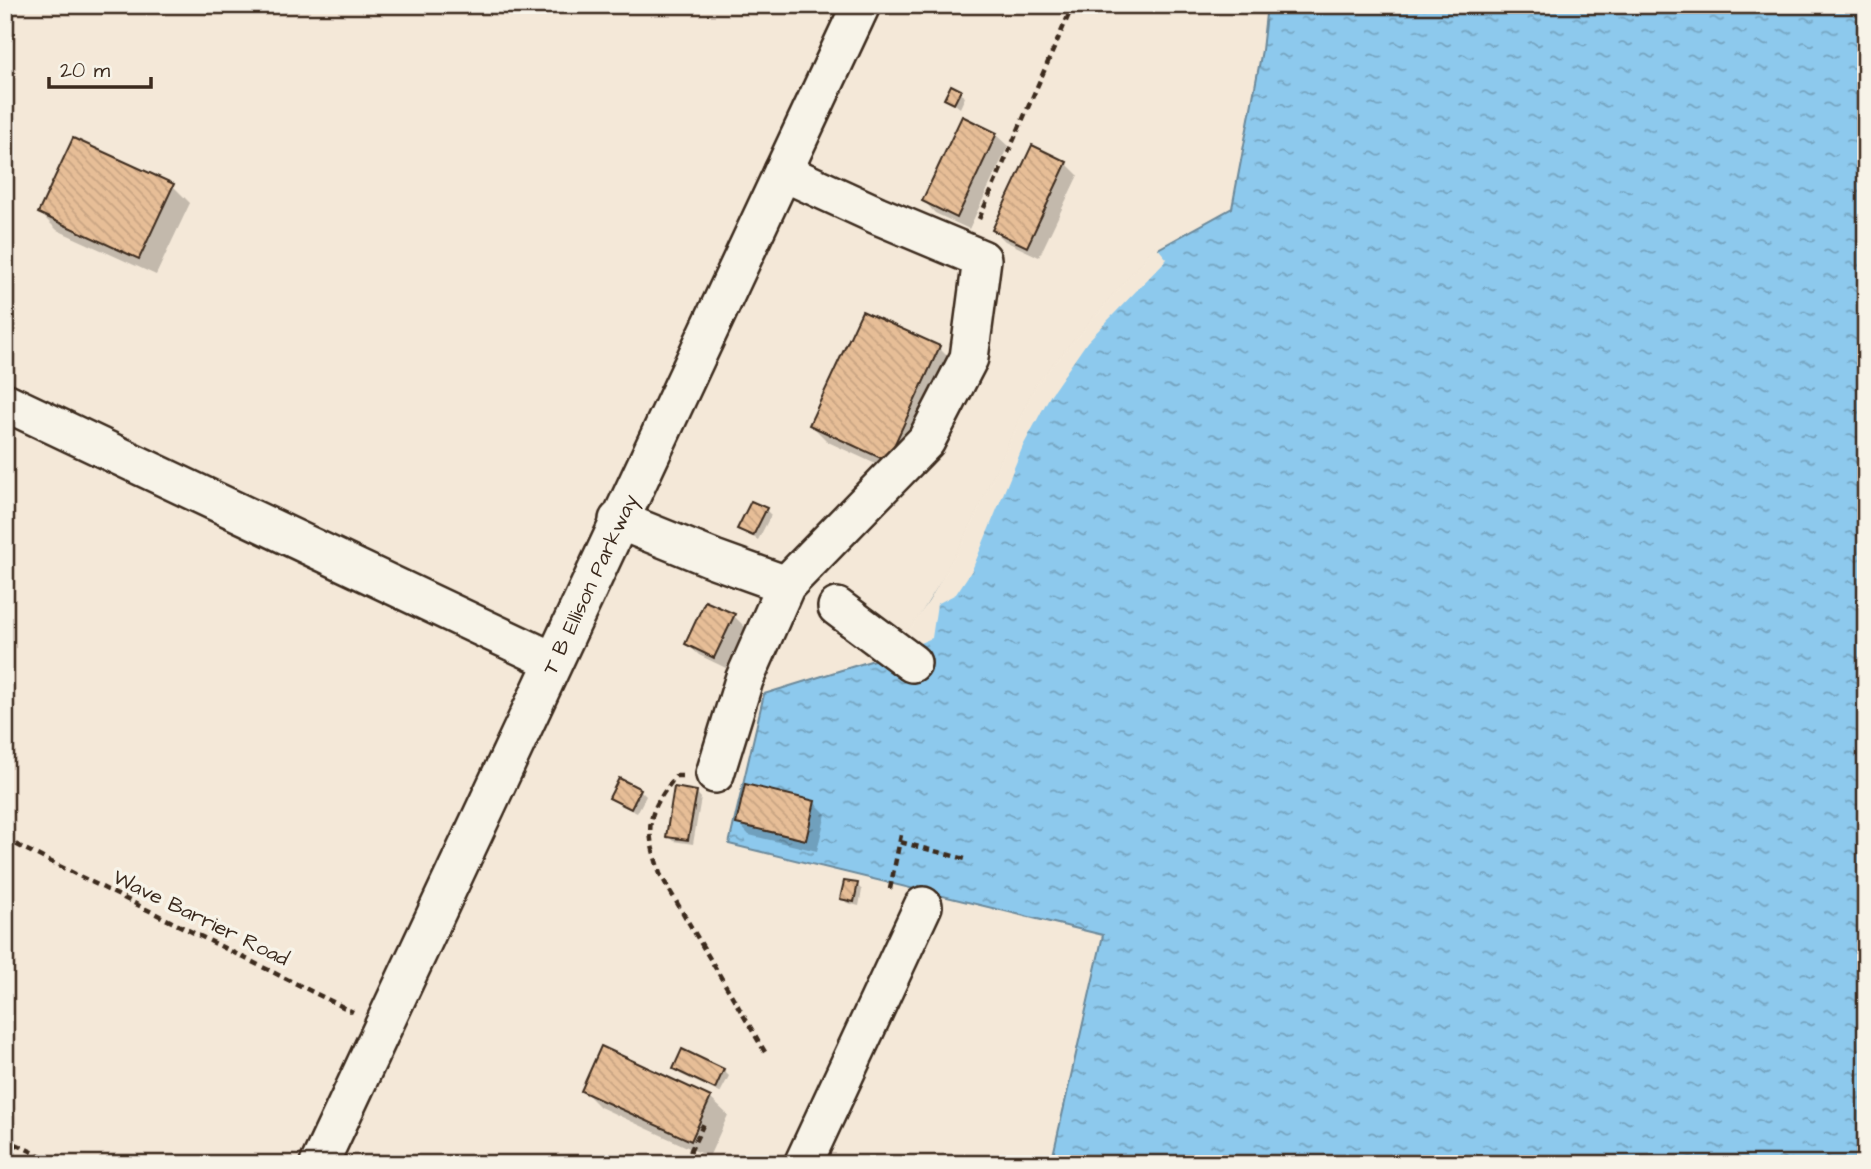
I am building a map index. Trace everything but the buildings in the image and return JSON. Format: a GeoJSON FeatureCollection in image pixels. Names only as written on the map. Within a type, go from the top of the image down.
{"type":"FeatureCollection","features":[{"type":"Feature","properties":{"kind":"street","name":"T B Ellison Parkway"},"geometry":{"type":"LineString","coordinates":[[319,1164],[861,5]]}},
{"type":"Feature","properties":{"kind":"street"},"geometry":{"type":"LineString","coordinates":[[715,774],[744,680],[786,584],[926,441],[968,358],[982,259],[783,172]]}},
{"type":"Feature","properties":{"kind":"street"},"geometry":{"type":"LineString","coordinates":[[5,402],[552,661]]}},
{"type":"Feature","properties":{"kind":"street"},"geometry":{"type":"LineString","coordinates":[[618,520],[714,559],[786,584]]}},
{"type":"Feature","properties":{"kind":"street"},"geometry":{"type":"LineString","coordinates":[[837,607],[912,663]]}},
{"type":"Feature","properties":{"kind":"street"},"geometry":{"type":"LineString","coordinates":[[803,1164],[923,906]]}},
{"type":"Feature","properties":{"kind":"path"},"geometry":{"type":"LineString","coordinates":[[964,251],[1073,5]]}},
{"type":"Feature","properties":{"kind":"path"},"geometry":{"type":"LineString","coordinates":[[715,774],[676,776],[651,815],[649,842],[660,874],[765,1052]]}},
{"type":"Feature","properties":{"kind":"path"},"geometry":{"type":"LineString","coordinates":[[889,893],[902,830]]}},
{"type":"Feature","properties":{"kind":"path","name":"Wave Barrier Road"},"geometry":{"type":"LineString","coordinates":[[5,839],[382,1026]]}},
{"type":"Feature","properties":{"kind":"path"},"geometry":{"type":"LineString","coordinates":[[900,842],[969,860]]}},
{"type":"Feature","properties":{"kind":"path"},"geometry":{"type":"LineString","coordinates":[[688,1164],[691,1150],[705,1121]]}},
{"type":"Feature","properties":{"kind":"path"},"geometry":{"type":"LineString","coordinates":[[5,1139],[58,1164]]}},
{"type":"Feature","properties":{"kind":"water"},"geometry":{"type":"Polygon","coordinates":[[[1267,5],[1866,5],[1866,1164],[1051,1164],[1103,935],[729,844],[764,694],[877,659],[907,638],[969,537],[1039,386],[1158,249],[1232,208],[1262,50],[1267,5]]]}},
{"type":"Feature","properties":{"kind":"pier"},"geometry":{"type":"Polygon","coordinates":[[[1156,246],[1167,259],[1087,342],[1051,394],[1023,446],[972,570],[956,594],[937,604],[932,638],[915,645],[905,636],[929,601],[966,536],[1036,384],[1156,246]]]}}]}
